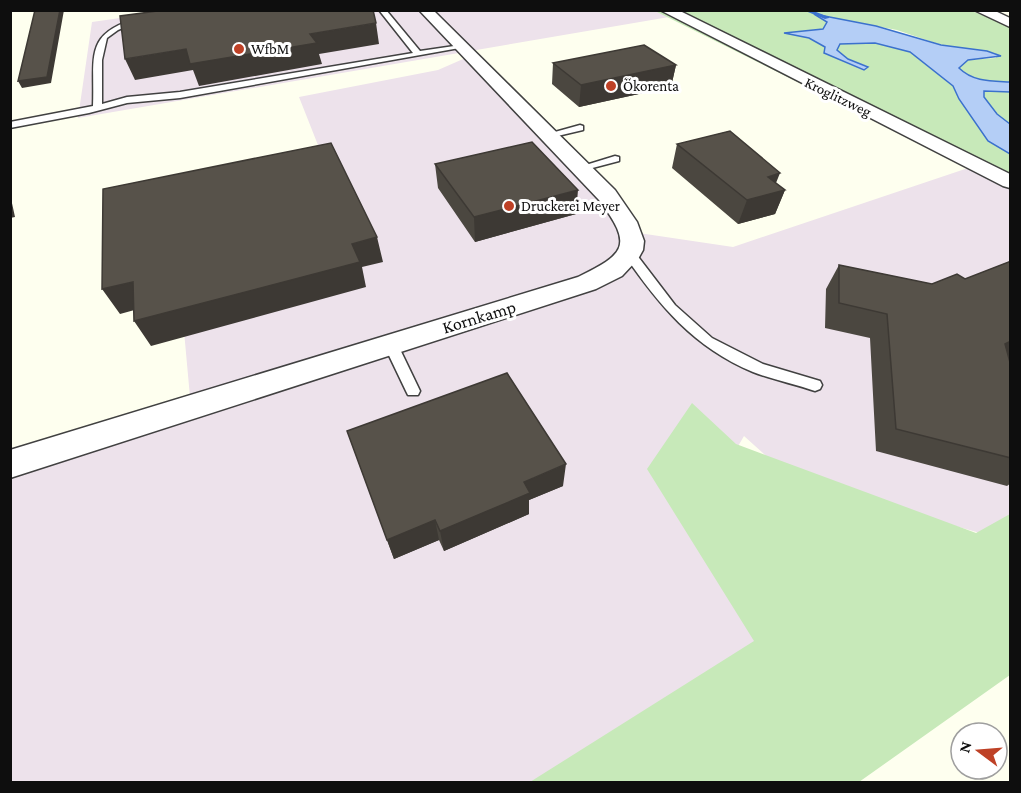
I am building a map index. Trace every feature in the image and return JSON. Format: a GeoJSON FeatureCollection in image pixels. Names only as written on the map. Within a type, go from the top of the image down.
{"type":"FeatureCollection","features":[{"type":"Feature","properties":{"kind":"street"},"geometry":{"type":"LineString","coordinates":[[425,10],[549,135],[625,217],[633,234],[629,253]]}},
{"type":"Feature","properties":{"kind":"street","name":"Kroglitzweg"},"geometry":{"type":"LineString","coordinates":[[666,10],[1011,182]]}},
{"type":"Feature","properties":{"kind":"street"},"geometry":{"type":"LineString","coordinates":[[980,10],[1011,23]]}},
{"type":"Feature","properties":{"kind":"street","name":"Kornkamp"},"geometry":{"type":"LineString","coordinates":[[10,464],[587,283],[617,268],[629,253]]}},
{"type":"Feature","properties":{"kind":"lane"},"geometry":{"type":"LineString","coordinates":[[382,10],[418,54]]}},
{"type":"Feature","properties":{"kind":"lane"},"geometry":{"type":"LineString","coordinates":[[98,108],[100,46],[105,36],[116,29],[147,18]]}},
{"type":"Feature","properties":{"kind":"lane"},"geometry":{"type":"LineString","coordinates":[[10,125],[98,108],[126,100],[180,95],[461,47]]}},
{"type":"Feature","properties":{"kind":"lane"},"geometry":{"type":"LineString","coordinates":[[549,135],[580,128]]}},
{"type":"Feature","properties":{"kind":"lane"},"geometry":{"type":"LineString","coordinates":[[580,168],[615,159]]}},
{"type":"Feature","properties":{"kind":"lane"},"geometry":{"type":"LineString","coordinates":[[629,253],[670,308],[707,340],[758,368],[815,385]]}},
{"type":"Feature","properties":{"kind":"lane"},"geometry":{"type":"LineString","coordinates":[[391,345],[412,391]]}},
{"type":"Feature","properties":{"kind":"shaded area"},"geometry":{"type":"Polygon","coordinates":[[[176,10],[666,10],[675,16],[78,118],[92,22],[176,10]]]}},
{"type":"Feature","properties":{"kind":"shaded area"},"geometry":{"type":"Polygon","coordinates":[[[470,56],[632,232],[733,247],[977,165],[1010,181],[1010,522],[980,533],[793,480],[744,436],[702,508],[830,700],[713,782],[11,782],[10,464],[191,408],[180,287],[329,173],[299,97],[438,70],[470,56]]]}},
{"type":"Feature","properties":{"kind":"green space"},"geometry":{"type":"Polygon","coordinates":[[[969,10],[1010,26],[1010,82],[976,78],[959,68],[967,60],[996,58],[995,53],[941,45],[897,30],[817,15],[828,22],[823,29],[785,33],[809,38],[825,47],[824,53],[864,69],[867,66],[848,59],[837,50],[840,44],[875,43],[910,52],[953,86],[959,99],[988,141],[1010,154],[1010,188],[655,11],[969,10]]]}},
{"type":"Feature","properties":{"kind":"green space"},"geometry":{"type":"Polygon","coordinates":[[[984,91],[1010,92],[1010,124],[997,114],[984,97],[984,91]]]}},
{"type":"Feature","properties":{"kind":"green space"},"geometry":{"type":"Polygon","coordinates":[[[692,403],[736,444],[976,533],[1010,514],[1010,675],[859,782],[530,782],[754,641],[647,469],[692,403]]]}},
{"type":"Feature","properties":{"kind":"water"},"geometry":{"type":"Polygon","coordinates":[[[814,14],[876,26],[941,45],[987,51],[1001,56],[968,60],[959,68],[964,73],[977,78],[1010,82],[1010,92],[984,91],[984,97],[997,114],[1010,124],[1010,154],[988,141],[959,99],[953,86],[910,52],[875,43],[840,44],[837,50],[848,59],[868,67],[864,70],[824,53],[825,47],[809,38],[784,33],[823,29],[827,22],[814,14]]]}},
{"type":"Feature","properties":{"kind":"building"},"geometry":{"type":"Polygon","coordinates":[[[35,10],[60,10],[47,77],[18,81],[35,10]]]}},
{"type":"Feature","properties":{"kind":"building"},"geometry":{"type":"Polygon","coordinates":[[[165,10],[373,10],[376,23],[310,34],[317,43],[190,64],[186,49],[125,59],[120,16],[165,10]]]}},
{"type":"Feature","properties":{"kind":"building"},"geometry":{"type":"Polygon","coordinates":[[[644,45],[676,65],[581,85],[553,63],[644,45]]]}},
{"type":"Feature","properties":{"kind":"building"},"geometry":{"type":"Polygon","coordinates":[[[730,131],[780,173],[768,177],[785,190],[747,200],[677,144],[730,131]]]}},
{"type":"Feature","properties":{"kind":"building"},"geometry":{"type":"Polygon","coordinates":[[[532,142],[578,190],[474,217],[435,164],[532,142]]]}},
{"type":"Feature","properties":{"kind":"building"},"geometry":{"type":"Polygon","coordinates":[[[331,143],[377,237],[352,244],[360,262],[134,321],[133,282],[102,289],[103,189],[331,143]]]}},
{"type":"Feature","properties":{"kind":"building"},"geometry":{"type":"Polygon","coordinates":[[[1011,261],[1011,341],[1005,344],[1011,366],[1011,458],[896,429],[887,314],[839,303],[839,265],[932,284],[957,274],[965,279],[1011,261]]]}},
{"type":"Feature","properties":{"kind":"building"},"geometry":{"type":"Polygon","coordinates":[[[507,373],[566,464],[524,482],[530,493],[440,531],[435,520],[387,540],[347,431],[507,373]]]}},
{"type":"Feature","properties":{"kind":"waterway"},"geometry":{"type":"LineString","coordinates":[[805,10],[827,18]]}},
{"type":"Feature","properties":{"kind":"place","name":"WfbM"},"geometry":{"type":"Point","coordinates":[239,49]}},
{"type":"Feature","properties":{"kind":"place","name":"Ökorenta"},"geometry":{"type":"Point","coordinates":[611,86]}},
{"type":"Feature","properties":{"kind":"place","name":"Druckerei Meyer"},"geometry":{"type":"Point","coordinates":[509,206]}}]}
